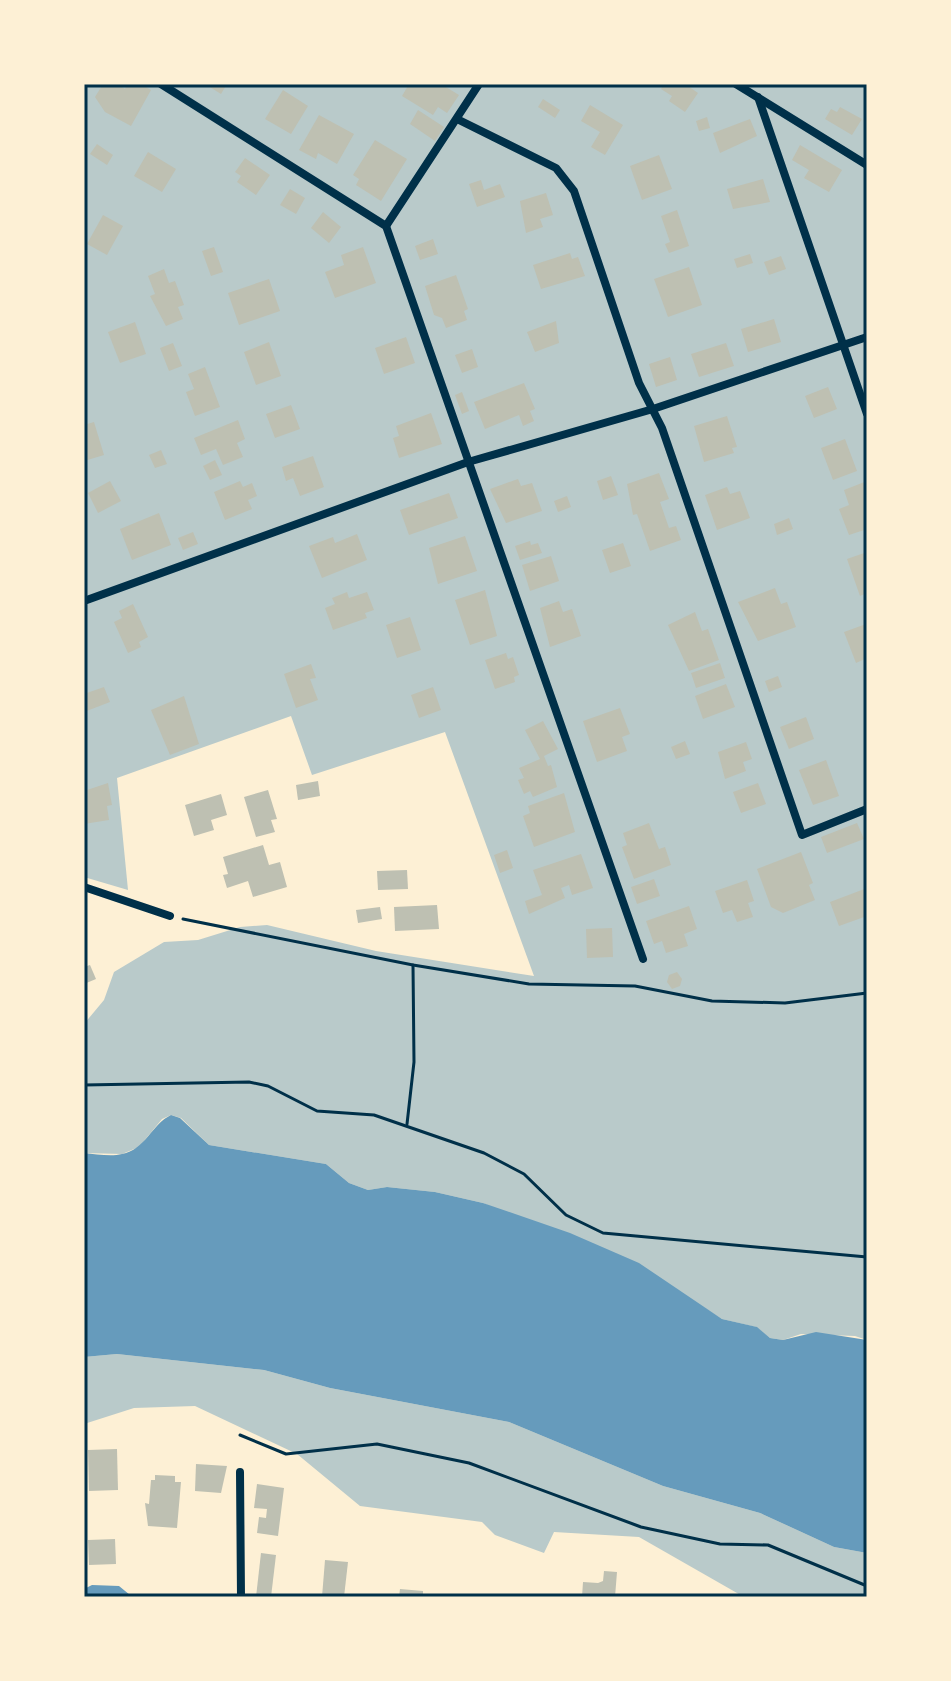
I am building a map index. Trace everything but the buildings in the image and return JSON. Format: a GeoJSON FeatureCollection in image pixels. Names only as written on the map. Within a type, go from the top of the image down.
{"type":"FeatureCollection","features":[{"type":"Feature","properties":{"kind":"street"},"geometry":{"type":"LineString","coordinates":[[161,84],[386,226],[643,959]]}},
{"type":"Feature","properties":{"kind":"street"},"geometry":{"type":"LineString","coordinates":[[386,226],[479,84]]}},
{"type":"Feature","properties":{"kind":"street"},"geometry":{"type":"LineString","coordinates":[[736,84],[867,165]]}},
{"type":"Feature","properties":{"kind":"street"},"geometry":{"type":"LineString","coordinates":[[758,97],[867,414]]}},
{"type":"Feature","properties":{"kind":"street"},"geometry":{"type":"LineString","coordinates":[[457,119],[556,168],[574,191],[639,383],[653,409],[802,835],[867,809]]}},
{"type":"Feature","properties":{"kind":"street"},"geometry":{"type":"LineString","coordinates":[[84,601],[468,462],[653,409],[867,337]]}},
{"type":"Feature","properties":{"kind":"street"},"geometry":{"type":"LineString","coordinates":[[84,887],[170,916]]}},
{"type":"Feature","properties":{"kind":"street"},"geometry":{"type":"LineString","coordinates":[[240,1472],[241,1597]]}},
{"type":"Feature","properties":{"kind":"path"},"geometry":{"type":"LineString","coordinates":[[170,916],[413,965],[529,984],[635,986],[687,999],[785,1003],[867,993]]}},
{"type":"Feature","properties":{"kind":"path"},"geometry":{"type":"LineString","coordinates":[[407,1124],[414,1062],[413,965]]}},
{"type":"Feature","properties":{"kind":"path"},"geometry":{"type":"LineString","coordinates":[[84,1085],[249,1082],[268,1086],[317,1111],[374,1115],[484,1153],[524,1174],[566,1215],[603,1233],[867,1257]]}},
{"type":"Feature","properties":{"kind":"path"},"geometry":{"type":"LineString","coordinates":[[240,1435],[286,1454],[377,1444],[469,1463],[641,1527],[720,1544],[768,1545],[867,1586]]}},
{"type":"Feature","properties":{"kind":"shaded area"},"geometry":{"type":"Polygon","coordinates":[[[84,84],[867,84],[867,1340],[855,1336],[801,1334],[783,1340],[770,1338],[756,1327],[722,1319],[681,1293],[483,1203],[435,1192],[387,1187],[368,1190],[349,1183],[326,1164],[209,1145],[181,1118],[171,1115],[162,1119],[139,1147],[122,1154],[84,1153],[84,1024],[104,1000],[114,972],[164,942],[198,940],[240,927],[267,925],[376,951],[534,976],[445,732],[312,775],[291,716],[117,778],[128,890],[84,877],[84,84]]]}},
{"type":"Feature","properties":{"kind":"shaded area"},"geometry":{"type":"Polygon","coordinates":[[[117,1354],[264,1370],[330,1388],[509,1422],[663,1486],[760,1513],[834,1547],[867,1553],[867,1597],[744,1597],[639,1537],[554,1532],[544,1553],[495,1535],[482,1522],[360,1506],[297,1454],[195,1406],[134,1408],[84,1424],[84,1357],[117,1354]]]}},
{"type":"Feature","properties":{"kind":"water"},"geometry":{"type":"Polygon","coordinates":[[[171,1115],[180,1118],[209,1145],[326,1164],[349,1183],[368,1190],[387,1187],[435,1192],[483,1203],[570,1233],[639,1263],[722,1319],[757,1327],[770,1338],[783,1340],[816,1332],[867,1340],[867,1553],[834,1547],[760,1513],[663,1486],[509,1422],[330,1388],[264,1370],[117,1354],[84,1357],[84,1153],[113,1155],[130,1152],[171,1115]]]}},
{"type":"Feature","properties":{"kind":"water"},"geometry":{"type":"Polygon","coordinates":[[[92,1585],[119,1586],[130,1595],[143,1597],[84,1597],[84,1589],[92,1585]]]}}]}
